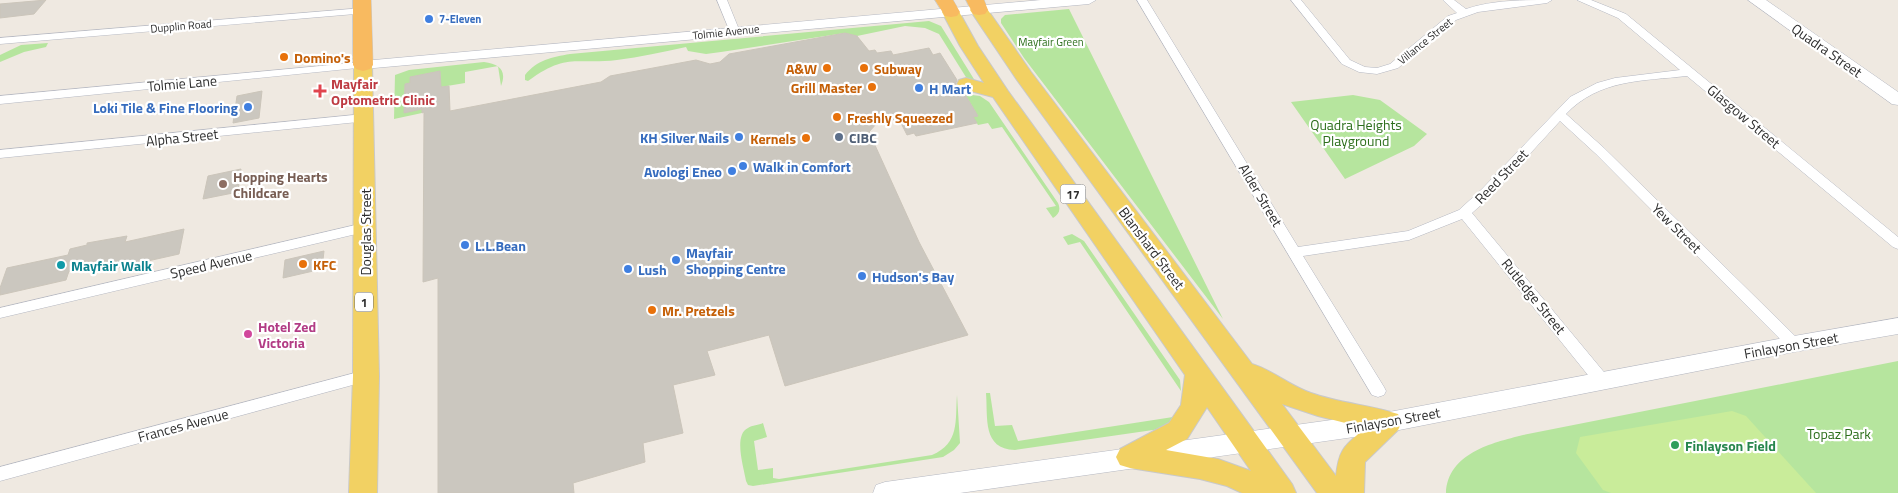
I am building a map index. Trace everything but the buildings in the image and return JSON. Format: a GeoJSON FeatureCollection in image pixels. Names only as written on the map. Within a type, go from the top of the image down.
{"type":"FeatureCollection","features":[{"type":"Feature","properties":{"kind":"highway","name":"Douglas Street"},"geometry":{"type":"LineString","coordinates":[[362,5],[363,66]]}},
{"type":"Feature","properties":{"kind":"main road","name":"Quadra Street"},"geometry":{"type":"LineString","coordinates":[[1756,0],[1898,100]]}},
{"type":"Feature","properties":{"kind":"main road","name":"Blanshard Street"},"geometry":{"type":"LineString","coordinates":[[977,5],[1024,76],[1333,493]]}},
{"type":"Feature","properties":{"kind":"main road","name":"17"},"geometry":{"type":"LineString","coordinates":[[948,6],[969,46],[1000,93],[1282,493]]}},
{"type":"Feature","properties":{"kind":"main road","name":"Douglas Street"},"geometry":{"type":"LineString","coordinates":[[363,66],[366,376],[363,493]]}},
{"type":"Feature","properties":{"kind":"main road"},"geometry":{"type":"LineString","coordinates":[[966,84],[1000,93]]}},
{"type":"Feature","properties":{"kind":"main road","name":"Finlayson Street"},"geometry":{"type":"LineString","coordinates":[[885,493],[1389,422],[1794,344],[1898,326]]}},
{"type":"Feature","properties":{"kind":"main road"},"geometry":{"type":"LineString","coordinates":[[1237,362],[1269,387],[1299,401],[1389,422]]}},
{"type":"Feature","properties":{"kind":"main road"},"geometry":{"type":"LineString","coordinates":[[1130,457],[1178,431],[1194,408],[1198,374]]}},
{"type":"Feature","properties":{"kind":"main road"},"geometry":{"type":"LineString","coordinates":[[1350,493],[1352,457],[1389,422]]}},
{"type":"Feature","properties":{"kind":"main road"},"geometry":{"type":"LineString","coordinates":[[1130,457],[1209,469],[1256,486],[1266,493]]}},
{"type":"Feature","properties":{"kind":"street"},"geometry":{"type":"LineString","coordinates":[[722,0],[735,32]]}},
{"type":"Feature","properties":{"kind":"street","name":"Tolmie Avenue"},"geometry":{"type":"LineString","coordinates":[[363,66],[735,32],[948,6],[1089,0]]}},
{"type":"Feature","properties":{"kind":"street","name":"Alder Street"},"geometry":{"type":"LineString","coordinates":[[1142,0],[1378,391]]}},
{"type":"Feature","properties":{"kind":"street"},"geometry":{"type":"LineString","coordinates":[[1296,0],[1346,62],[1363,70]]}},
{"type":"Feature","properties":{"kind":"street"},"geometry":{"type":"LineString","coordinates":[[1448,0],[1464,13]]}},
{"type":"Feature","properties":{"kind":"street","name":"Villance Street"},"geometry":{"type":"LineString","coordinates":[[1363,70],[1377,72],[1387,70],[1452,18],[1464,13],[1476,9],[1547,0]]}},
{"type":"Feature","properties":{"kind":"street","name":"Glasgow Street"},"geometry":{"type":"LineString","coordinates":[[1582,0],[1622,16],[1898,244]]}},
{"type":"Feature","properties":{"kind":"street","name":"Dupplin Road"},"geometry":{"type":"LineString","coordinates":[[0,41],[362,5]]}},
{"type":"Feature","properties":{"kind":"street","name":"Tolmie Lane"},"geometry":{"type":"LineString","coordinates":[[0,100],[363,66]]}},
{"type":"Feature","properties":{"kind":"street","name":"Reed Street"},"geometry":{"type":"LineString","coordinates":[[1295,252],[1409,235],[1464,213],[1487,192],[1574,99],[1586,90],[1624,80],[1690,72]]}},
{"type":"Feature","properties":{"kind":"street","name":"Yew Street"},"geometry":{"type":"LineString","coordinates":[[1560,115],[1600,151],[1794,344]]}},
{"type":"Feature","properties":{"kind":"street","name":"Alpha Street"},"geometry":{"type":"LineString","coordinates":[[0,154],[364,118]]}},
{"type":"Feature","properties":{"kind":"street","name":"Rutledge Street"},"geometry":{"type":"LineString","coordinates":[[1464,213],[1471,219],[1602,381]]}},
{"type":"Feature","properties":{"kind":"street","name":"Speed Avenue"},"geometry":{"type":"LineString","coordinates":[[0,313],[364,228]]}},
{"type":"Feature","properties":{"kind":"street","name":"Frances Avenue"},"geometry":{"type":"LineString","coordinates":[[0,474],[366,376]]}},
{"type":"Feature","properties":{"kind":"green space","name":"Mayfair Green"},"geometry":{"type":"Polygon","coordinates":[[[1069,9],[1223,319],[1024,58],[1001,23],[1001,19],[1005,15],[1069,9]]]}},
{"type":"Feature","properties":{"kind":"green space"},"geometry":{"type":"Polygon","coordinates":[[[929,21],[941,26],[977,84],[969,82],[939,34],[925,28],[905,26],[857,36],[845,33],[706,54],[688,51],[686,47],[617,60],[562,63],[541,72],[528,81],[525,80],[525,75],[540,63],[551,58],[570,54],[929,21]]]}},
{"type":"Feature","properties":{"kind":"green space"},"geometry":{"type":"Polygon","coordinates":[[[48,43],[46,47],[24,52],[0,62],[0,55],[21,45],[48,43]]]}},
{"type":"Feature","properties":{"kind":"green space"},"geometry":{"type":"Polygon","coordinates":[[[484,62],[497,66],[465,72],[465,83],[441,87],[440,71],[410,77],[410,83],[405,84],[404,112],[422,109],[422,113],[394,119],[395,75],[409,70],[484,62]]]}},
{"type":"Feature","properties":{"kind":"green space"},"geometry":{"type":"Polygon","coordinates":[[[498,67],[501,69],[503,76],[501,86],[498,67]]]}},
{"type":"Feature","properties":{"kind":"green space"},"geometry":{"type":"Polygon","coordinates":[[[965,94],[980,96],[989,102],[1058,203],[1059,212],[1053,218],[1046,208],[1056,206],[1002,127],[992,129],[988,123],[978,125],[973,117],[978,116],[965,94]]]}},
{"type":"Feature","properties":{"kind":"green space","name":"Quadra Heights Playground"},"geometry":{"type":"Polygon","coordinates":[[[1353,95],[1380,100],[1427,134],[1414,146],[1345,179],[1291,102],[1353,95]]]}},
{"type":"Feature","properties":{"kind":"green space"},"geometry":{"type":"Polygon","coordinates":[[[1072,234],[1084,241],[1180,380],[1181,391],[1080,242],[1068,245],[1063,237],[1072,234]]]}},
{"type":"Feature","properties":{"kind":"green space","name":"Topaz Park"},"geometry":{"type":"Polygon","coordinates":[[[1898,361],[1898,493],[1446,493],[1449,479],[1463,459],[1486,446],[1498,442],[1523,435],[1898,361]]]}},
{"type":"Feature","properties":{"kind":"green space"},"geometry":{"type":"Polygon","coordinates":[[[986,393],[990,393],[995,426],[1012,425],[1018,441],[1173,417],[1171,424],[1160,429],[1015,450],[1004,448],[992,438],[987,422],[986,393]]]}},
{"type":"Feature","properties":{"kind":"green space"},"geometry":{"type":"Polygon","coordinates":[[[957,395],[960,443],[954,450],[943,457],[753,486],[748,485],[746,481],[740,444],[744,432],[751,426],[763,423],[767,437],[754,441],[758,470],[773,468],[773,478],[779,479],[932,455],[941,450],[952,438],[956,422],[957,395]]]}},
{"type":"Feature","properties":{"kind":"green space","name":"Finlayson Field"},"geometry":{"type":"Polygon","coordinates":[[[1732,411],[1746,416],[1816,493],[1611,493],[1603,490],[1576,453],[1580,437],[1732,411]]]}},
{"type":"Feature","properties":{"kind":"place","name":"7-Eleven"},"geometry":{"type":"Point","coordinates":[429,19]}},
{"type":"Feature","properties":{"kind":"place","name":"Domino's"},"geometry":{"type":"Point","coordinates":[284,57]}},
{"type":"Feature","properties":{"kind":"place","name":"A&W"},"geometry":{"type":"Point","coordinates":[827,68]}},
{"type":"Feature","properties":{"kind":"place","name":"Subway"},"geometry":{"type":"Point","coordinates":[864,68]}},
{"type":"Feature","properties":{"kind":"place","name":"Grill Master"},"geometry":{"type":"Point","coordinates":[872,87]}},
{"type":"Feature","properties":{"kind":"place","name":"H Mart"},"geometry":{"type":"Point","coordinates":[919,88]}},
{"type":"Feature","properties":{"kind":"place","name":"Mayfair Optometric Clinic"},"geometry":{"type":"Point","coordinates":[320,91]}},
{"type":"Feature","properties":{"kind":"place","name":"Loki Tile & Fine Flooring"},"geometry":{"type":"Point","coordinates":[248,107]}},
{"type":"Feature","properties":{"kind":"place","name":"Freshly Squeezed"},"geometry":{"type":"Point","coordinates":[837,117]}},
{"type":"Feature","properties":{"kind":"place","name":"KH Silver Nails"},"geometry":{"type":"Point","coordinates":[739,137]}},
{"type":"Feature","properties":{"kind":"place","name":"CIBC"},"geometry":{"type":"Point","coordinates":[839,137]}},
{"type":"Feature","properties":{"kind":"place","name":"Kernels"},"geometry":{"type":"Point","coordinates":[806,138]}},
{"type":"Feature","properties":{"kind":"place","name":"Walk in Comfort"},"geometry":{"type":"Point","coordinates":[743,166]}},
{"type":"Feature","properties":{"kind":"place","name":"Avologi Eneo"},"geometry":{"type":"Point","coordinates":[732,171]}},
{"type":"Feature","properties":{"kind":"place","name":"Hopping Hearts Childcare"},"geometry":{"type":"Point","coordinates":[223,184]}},
{"type":"Feature","properties":{"kind":"place","name":"L.L.Bean"},"geometry":{"type":"Point","coordinates":[465,245]}},
{"type":"Feature","properties":{"kind":"place","name":"Mayfair Shopping Centre"},"geometry":{"type":"Point","coordinates":[676,260]}},
{"type":"Feature","properties":{"kind":"place","name":"KFC"},"geometry":{"type":"Point","coordinates":[303,264]}},
{"type":"Feature","properties":{"kind":"place","name":"Mayfair Walk"},"geometry":{"type":"Point","coordinates":[61,265]}},
{"type":"Feature","properties":{"kind":"place","name":"Lush"},"geometry":{"type":"Point","coordinates":[628,269]}},
{"type":"Feature","properties":{"kind":"place","name":"Hudson's Bay"},"geometry":{"type":"Point","coordinates":[862,276]}},
{"type":"Feature","properties":{"kind":"place","name":"Mr. Pretzels"},"geometry":{"type":"Point","coordinates":[652,310]}},
{"type":"Feature","properties":{"kind":"place","name":"Hotel Zed Victoria"},"geometry":{"type":"Point","coordinates":[248,334]}},
{"type":"Feature","properties":{"kind":"place","name":"Finlayson Field"},"geometry":{"type":"Point","coordinates":[1675,445]}}]}
